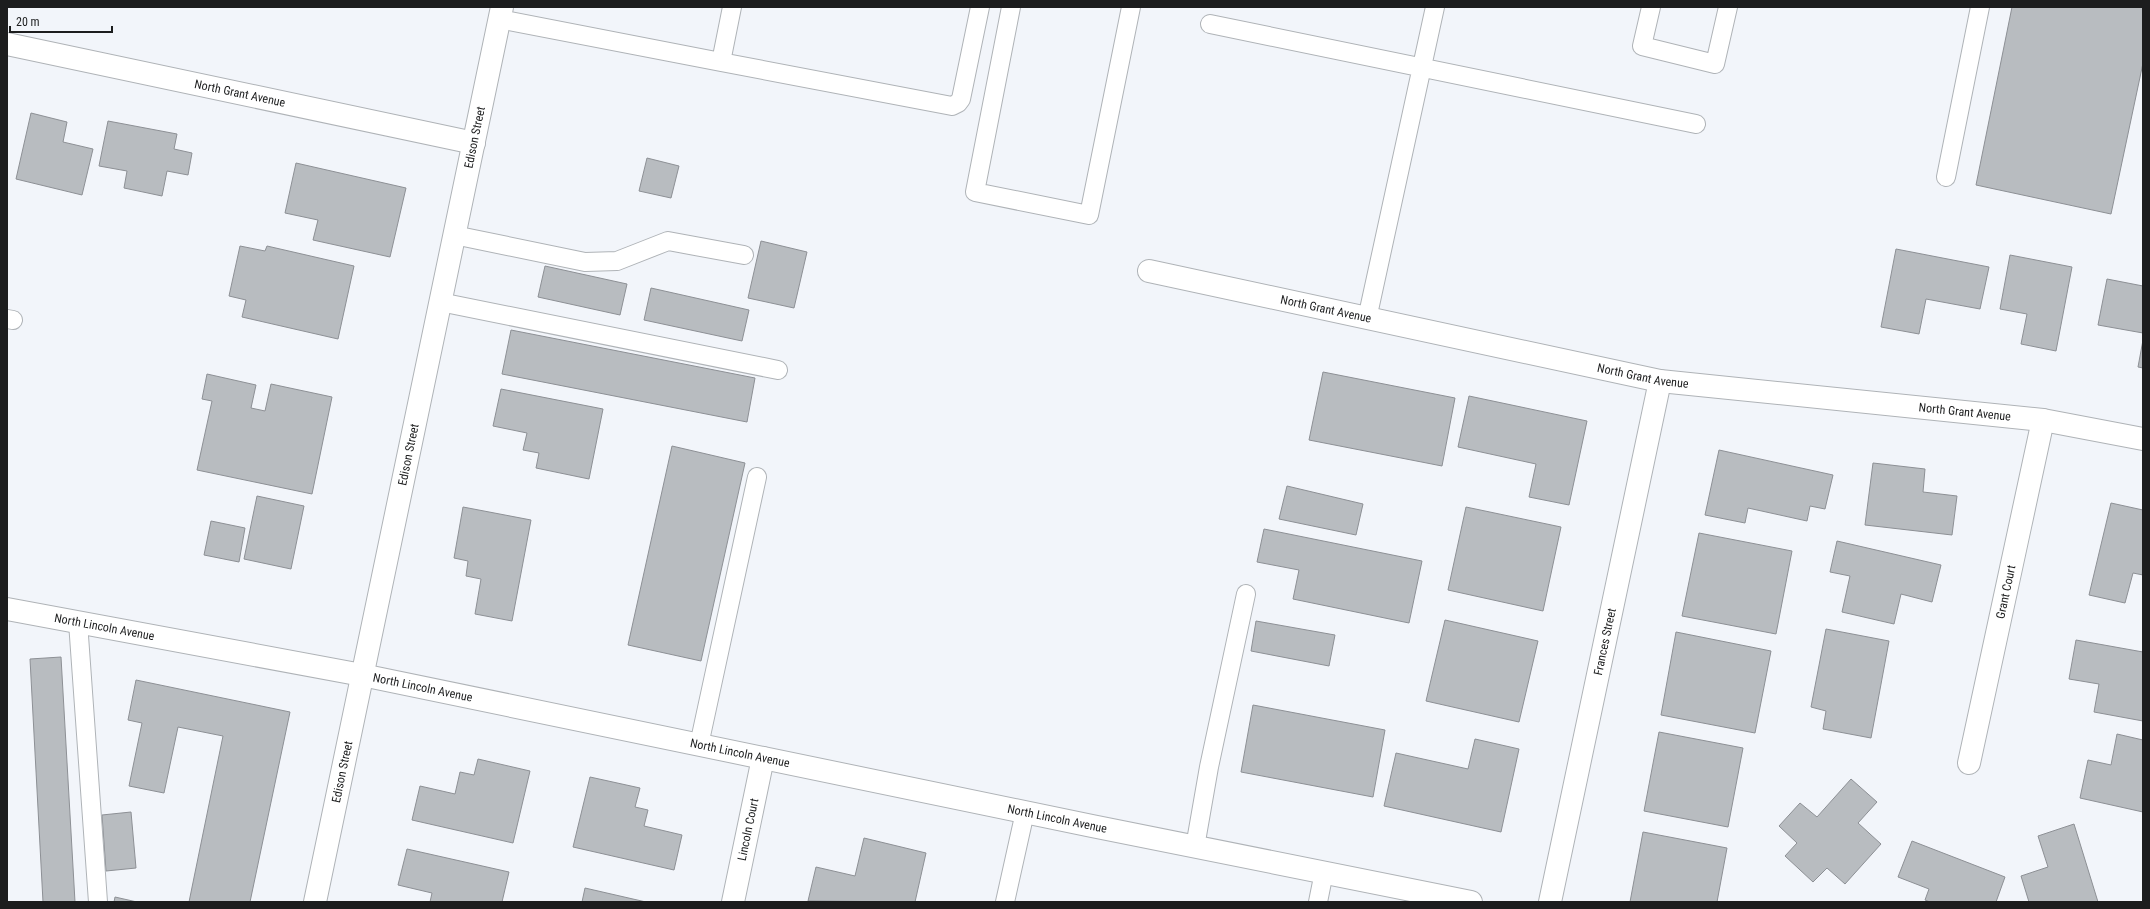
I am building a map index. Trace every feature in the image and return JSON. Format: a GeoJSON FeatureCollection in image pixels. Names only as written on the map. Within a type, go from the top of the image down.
{"type":"FeatureCollection","features":[{"type":"Feature","properties":{"kind":"street","name":"Edison Street"},"geometry":{"type":"LineString","coordinates":[[315,902],[501,13]]}},
{"type":"Feature","properties":{"kind":"street","name":"North Grant Avenue"},"geometry":{"type":"LineString","coordinates":[[7,44],[474,143]]}},
{"type":"Feature","properties":{"kind":"street","name":"North Grant Avenue"},"geometry":{"type":"LineString","coordinates":[[1149,271],[1660,381],[2043,420],[2143,439]]}},
{"type":"Feature","properties":{"kind":"street","name":"Frances Street"},"geometry":{"type":"LineString","coordinates":[[1550,902],[1660,381]]}},
{"type":"Feature","properties":{"kind":"street","name":"Grant Court"},"geometry":{"type":"LineString","coordinates":[[1969,763],[2043,420]]}},
{"type":"Feature","properties":{"kind":"street","name":"North Lincoln Avenue"},"geometry":{"type":"LineString","coordinates":[[7,609],[362,675],[1195,847],[1472,902]]}},
{"type":"Feature","properties":{"kind":"street","name":"Lincoln Court"},"geometry":{"type":"LineString","coordinates":[[734,902],[763,758]]}},
{"type":"Feature","properties":{"kind":"lane"},"geometry":{"type":"LineString","coordinates":[[721,62],[732,7]]}},
{"type":"Feature","properties":{"kind":"lane"},"geometry":{"type":"LineString","coordinates":[[501,13],[721,62],[952,106],[958,103],[961,99],[980,7]]}},
{"type":"Feature","properties":{"kind":"lane"},"geometry":{"type":"LineString","coordinates":[[1011,7],[975,192],[1089,215],[1131,7]]}},
{"type":"Feature","properties":{"kind":"lane"},"geometry":{"type":"LineString","coordinates":[[1367,319],[1435,7]]}},
{"type":"Feature","properties":{"kind":"lane"},"geometry":{"type":"LineString","coordinates":[[1651,7],[1642,46],[1715,64],[1728,7]]}},
{"type":"Feature","properties":{"kind":"lane"},"geometry":{"type":"LineString","coordinates":[[1946,177],[1980,7]]}},
{"type":"Feature","properties":{"kind":"lane"},"geometry":{"type":"LineString","coordinates":[[1210,24],[1421,66],[1696,124]]}},
{"type":"Feature","properties":{"kind":"lane"},"geometry":{"type":"LineString","coordinates":[[454,235],[586,262],[617,261],[668,242],[744,255]]}},
{"type":"Feature","properties":{"kind":"lane"},"geometry":{"type":"LineString","coordinates":[[440,302],[778,370]]}},
{"type":"Feature","properties":{"kind":"lane"},"geometry":{"type":"LineString","coordinates":[[699,745],[757,477]]}},
{"type":"Feature","properties":{"kind":"lane"},"geometry":{"type":"LineString","coordinates":[[1195,847],[1209,767],[1246,594]]}},
{"type":"Feature","properties":{"kind":"lane"},"geometry":{"type":"LineString","coordinates":[[78,622],[98,902]]}},
{"type":"Feature","properties":{"kind":"lane"},"geometry":{"type":"LineString","coordinates":[[1005,902],[1025,812]]}},
{"type":"Feature","properties":{"kind":"lane"},"geometry":{"type":"LineString","coordinates":[[1318,902],[1324,872]]}},
{"type":"Feature","properties":{"kind":"building"},"geometry":{"type":"Polygon","coordinates":[[[2012,7],[2143,7],[2143,63],[2111,214],[1976,185],[2012,7]]]}},
{"type":"Feature","properties":{"kind":"building"},"geometry":{"type":"Polygon","coordinates":[[[31,113],[67,122],[63,142],[93,149],[82,195],[16,179],[31,113]]]}},
{"type":"Feature","properties":{"kind":"building"},"geometry":{"type":"Polygon","coordinates":[[[108,121],[177,134],[174,149],[192,153],[188,175],[167,171],[162,196],[124,188],[127,171],[99,166],[108,121]]]}},
{"type":"Feature","properties":{"kind":"building"},"geometry":{"type":"Polygon","coordinates":[[[647,158],[679,166],[671,198],[639,191],[647,158]]]}},
{"type":"Feature","properties":{"kind":"building"},"geometry":{"type":"Polygon","coordinates":[[[296,163],[406,188],[390,257],[313,240],[318,220],[285,213],[296,163]]]}},
{"type":"Feature","properties":{"kind":"building"},"geometry":{"type":"Polygon","coordinates":[[[761,241],[807,252],[794,308],[748,298],[761,241]]]}},
{"type":"Feature","properties":{"kind":"building"},"geometry":{"type":"Polygon","coordinates":[[[240,246],[265,251],[267,246],[354,266],[338,339],[242,317],[246,300],[229,296],[240,246]]]}},
{"type":"Feature","properties":{"kind":"building"},"geometry":{"type":"Polygon","coordinates":[[[1896,249],[1989,267],[1980,309],[1926,299],[1919,334],[1881,327],[1896,249]]]}},
{"type":"Feature","properties":{"kind":"building"},"geometry":{"type":"Polygon","coordinates":[[[2010,255],[2072,267],[2056,351],[2021,344],[2027,314],[2000,309],[2010,255]]]}},
{"type":"Feature","properties":{"kind":"building"},"geometry":{"type":"Polygon","coordinates":[[[545,266],[627,284],[620,315],[538,297],[545,266]]]}},
{"type":"Feature","properties":{"kind":"building"},"geometry":{"type":"Polygon","coordinates":[[[2107,279],[2143,286],[2143,333],[2098,325],[2107,279]]]}},
{"type":"Feature","properties":{"kind":"building"},"geometry":{"type":"Polygon","coordinates":[[[651,288],[749,310],[742,341],[644,320],[651,288]]]}},
{"type":"Feature","properties":{"kind":"building"},"geometry":{"type":"Polygon","coordinates":[[[511,330],[755,378],[747,422],[502,374],[511,330]]]}},
{"type":"Feature","properties":{"kind":"building"},"geometry":{"type":"Polygon","coordinates":[[[2143,340],[2143,368],[2138,367],[2143,340]]]}},
{"type":"Feature","properties":{"kind":"building"},"geometry":{"type":"Polygon","coordinates":[[[1323,372],[1455,398],[1442,466],[1309,440],[1323,372]]]}},
{"type":"Feature","properties":{"kind":"building"},"geometry":{"type":"Polygon","coordinates":[[[207,374],[256,385],[251,408],[265,411],[271,384],[332,397],[312,494],[197,470],[212,401],[202,399],[207,374]]]}},
{"type":"Feature","properties":{"kind":"building"},"geometry":{"type":"Polygon","coordinates":[[[501,389],[603,409],[589,479],[536,468],[539,453],[523,450],[527,433],[493,426],[501,389]]]}},
{"type":"Feature","properties":{"kind":"building"},"geometry":{"type":"Polygon","coordinates":[[[1469,396],[1587,421],[1569,505],[1529,497],[1536,464],[1458,447],[1469,396]]]}},
{"type":"Feature","properties":{"kind":"building"},"geometry":{"type":"Polygon","coordinates":[[[672,446],[745,463],[701,661],[628,645],[672,446]]]}},
{"type":"Feature","properties":{"kind":"building"},"geometry":{"type":"Polygon","coordinates":[[[1719,450],[1833,475],[1825,509],[1810,506],[1807,521],[1748,508],[1745,523],[1705,515],[1719,450]]]}},
{"type":"Feature","properties":{"kind":"building"},"geometry":{"type":"Polygon","coordinates":[[[1873,463],[1925,469],[1923,492],[1957,496],[1952,535],[1865,525],[1873,463]]]}},
{"type":"Feature","properties":{"kind":"building"},"geometry":{"type":"Polygon","coordinates":[[[1287,486],[1363,504],[1356,535],[1279,519],[1287,486]]]}},
{"type":"Feature","properties":{"kind":"building"},"geometry":{"type":"Polygon","coordinates":[[[257,496],[304,506],[291,569],[244,559],[257,496]]]}},
{"type":"Feature","properties":{"kind":"building"},"geometry":{"type":"Polygon","coordinates":[[[2111,503],[2143,510],[2143,575],[2133,573],[2125,603],[2089,595],[2111,503]]]}},
{"type":"Feature","properties":{"kind":"building"},"geometry":{"type":"Polygon","coordinates":[[[463,507],[531,520],[512,621],[475,614],[481,579],[466,576],[468,561],[454,558],[463,507]]]}},
{"type":"Feature","properties":{"kind":"building"},"geometry":{"type":"Polygon","coordinates":[[[1466,507],[1561,527],[1543,611],[1448,590],[1466,507]]]}},
{"type":"Feature","properties":{"kind":"building"},"geometry":{"type":"Polygon","coordinates":[[[211,521],[245,528],[239,562],[204,555],[211,521]]]}},
{"type":"Feature","properties":{"kind":"building"},"geometry":{"type":"Polygon","coordinates":[[[1264,529],[1422,561],[1409,623],[1293,599],[1299,570],[1257,562],[1264,529]]]}},
{"type":"Feature","properties":{"kind":"building"},"geometry":{"type":"Polygon","coordinates":[[[1699,533],[1792,551],[1776,634],[1682,616],[1699,533]]]}},
{"type":"Feature","properties":{"kind":"building"},"geometry":{"type":"Polygon","coordinates":[[[1837,541],[1941,565],[1932,602],[1901,594],[1894,624],[1842,612],[1850,576],[1830,572],[1837,541]]]}},
{"type":"Feature","properties":{"kind":"building"},"geometry":{"type":"Polygon","coordinates":[[[1445,620],[1538,641],[1519,722],[1426,701],[1445,620]]]}},
{"type":"Feature","properties":{"kind":"building"},"geometry":{"type":"Polygon","coordinates":[[[1256,621],[1335,635],[1329,666],[1251,651],[1256,621]]]}},
{"type":"Feature","properties":{"kind":"building"},"geometry":{"type":"Polygon","coordinates":[[[1826,629],[1889,641],[1871,738],[1823,729],[1826,711],[1811,707],[1826,629]]]}},
{"type":"Feature","properties":{"kind":"building"},"geometry":{"type":"Polygon","coordinates":[[[1676,632],[1771,651],[1755,733],[1661,715],[1676,632]]]}},
{"type":"Feature","properties":{"kind":"building"},"geometry":{"type":"Polygon","coordinates":[[[2076,640],[2143,652],[2143,721],[2094,712],[2099,684],[2069,679],[2076,640]]]}},
{"type":"Feature","properties":{"kind":"building"},"geometry":{"type":"Polygon","coordinates":[[[61,657],[75,902],[43,902],[30,659],[61,657]]]}},
{"type":"Feature","properties":{"kind":"building"},"geometry":{"type":"Polygon","coordinates":[[[136,680],[290,712],[250,902],[189,902],[223,736],[178,727],[164,793],[129,786],[142,723],[128,720],[136,680]]]}},
{"type":"Feature","properties":{"kind":"building"},"geometry":{"type":"Polygon","coordinates":[[[1253,705],[1385,730],[1373,797],[1241,772],[1253,705]]]}},
{"type":"Feature","properties":{"kind":"building"},"geometry":{"type":"Polygon","coordinates":[[[1659,732],[1743,748],[1728,827],[1644,811],[1659,732]]]}},
{"type":"Feature","properties":{"kind":"building"},"geometry":{"type":"Polygon","coordinates":[[[2117,734],[2143,740],[2143,812],[2080,798],[2088,760],[2111,765],[2117,734]]]}},
{"type":"Feature","properties":{"kind":"building"},"geometry":{"type":"Polygon","coordinates":[[[1475,739],[1519,749],[1501,832],[1384,806],[1396,753],[1468,769],[1475,739]]]}},
{"type":"Feature","properties":{"kind":"building"},"geometry":{"type":"Polygon","coordinates":[[[478,759],[530,771],[513,843],[412,820],[420,786],[455,794],[460,772],[474,775],[478,759]]]}},
{"type":"Feature","properties":{"kind":"building"},"geometry":{"type":"Polygon","coordinates":[[[590,777],[640,788],[635,807],[648,810],[644,826],[682,835],[674,870],[573,847],[590,777]]]}},
{"type":"Feature","properties":{"kind":"building"},"geometry":{"type":"Polygon","coordinates":[[[1851,779],[1877,802],[1858,823],[1881,844],[1845,884],[1827,868],[1813,882],[1785,856],[1797,843],[1779,826],[1800,803],[1817,817],[1851,779]]]}},
{"type":"Feature","properties":{"kind":"building"},"geometry":{"type":"Polygon","coordinates":[[[131,812],[136,868],[106,871],[102,815],[131,812]]]}},
{"type":"Feature","properties":{"kind":"building"},"geometry":{"type":"Polygon","coordinates":[[[2074,824],[2098,902],[2029,902],[2021,876],[2048,867],[2038,836],[2074,824]]]}},
{"type":"Feature","properties":{"kind":"building"},"geometry":{"type":"Polygon","coordinates":[[[1643,832],[1727,848],[1717,902],[1630,902],[1643,832]]]}},
{"type":"Feature","properties":{"kind":"building"},"geometry":{"type":"Polygon","coordinates":[[[864,838],[926,853],[915,902],[808,901],[816,867],[855,876],[864,838]]]}},
{"type":"Feature","properties":{"kind":"building"},"geometry":{"type":"Polygon","coordinates":[[[1912,841],[2005,877],[1996,902],[1930,902],[1925,900],[1929,889],[1898,877],[1912,841]]]}},
{"type":"Feature","properties":{"kind":"building"},"geometry":{"type":"Polygon","coordinates":[[[407,849],[509,872],[502,902],[430,902],[432,893],[398,885],[407,849]]]}},
{"type":"Feature","properties":{"kind":"building"},"geometry":{"type":"Polygon","coordinates":[[[585,888],[646,902],[582,902],[585,888]]]}},
{"type":"Feature","properties":{"kind":"building"},"geometry":{"type":"Polygon","coordinates":[[[115,897],[137,902],[114,902],[115,897]]]}}]}
